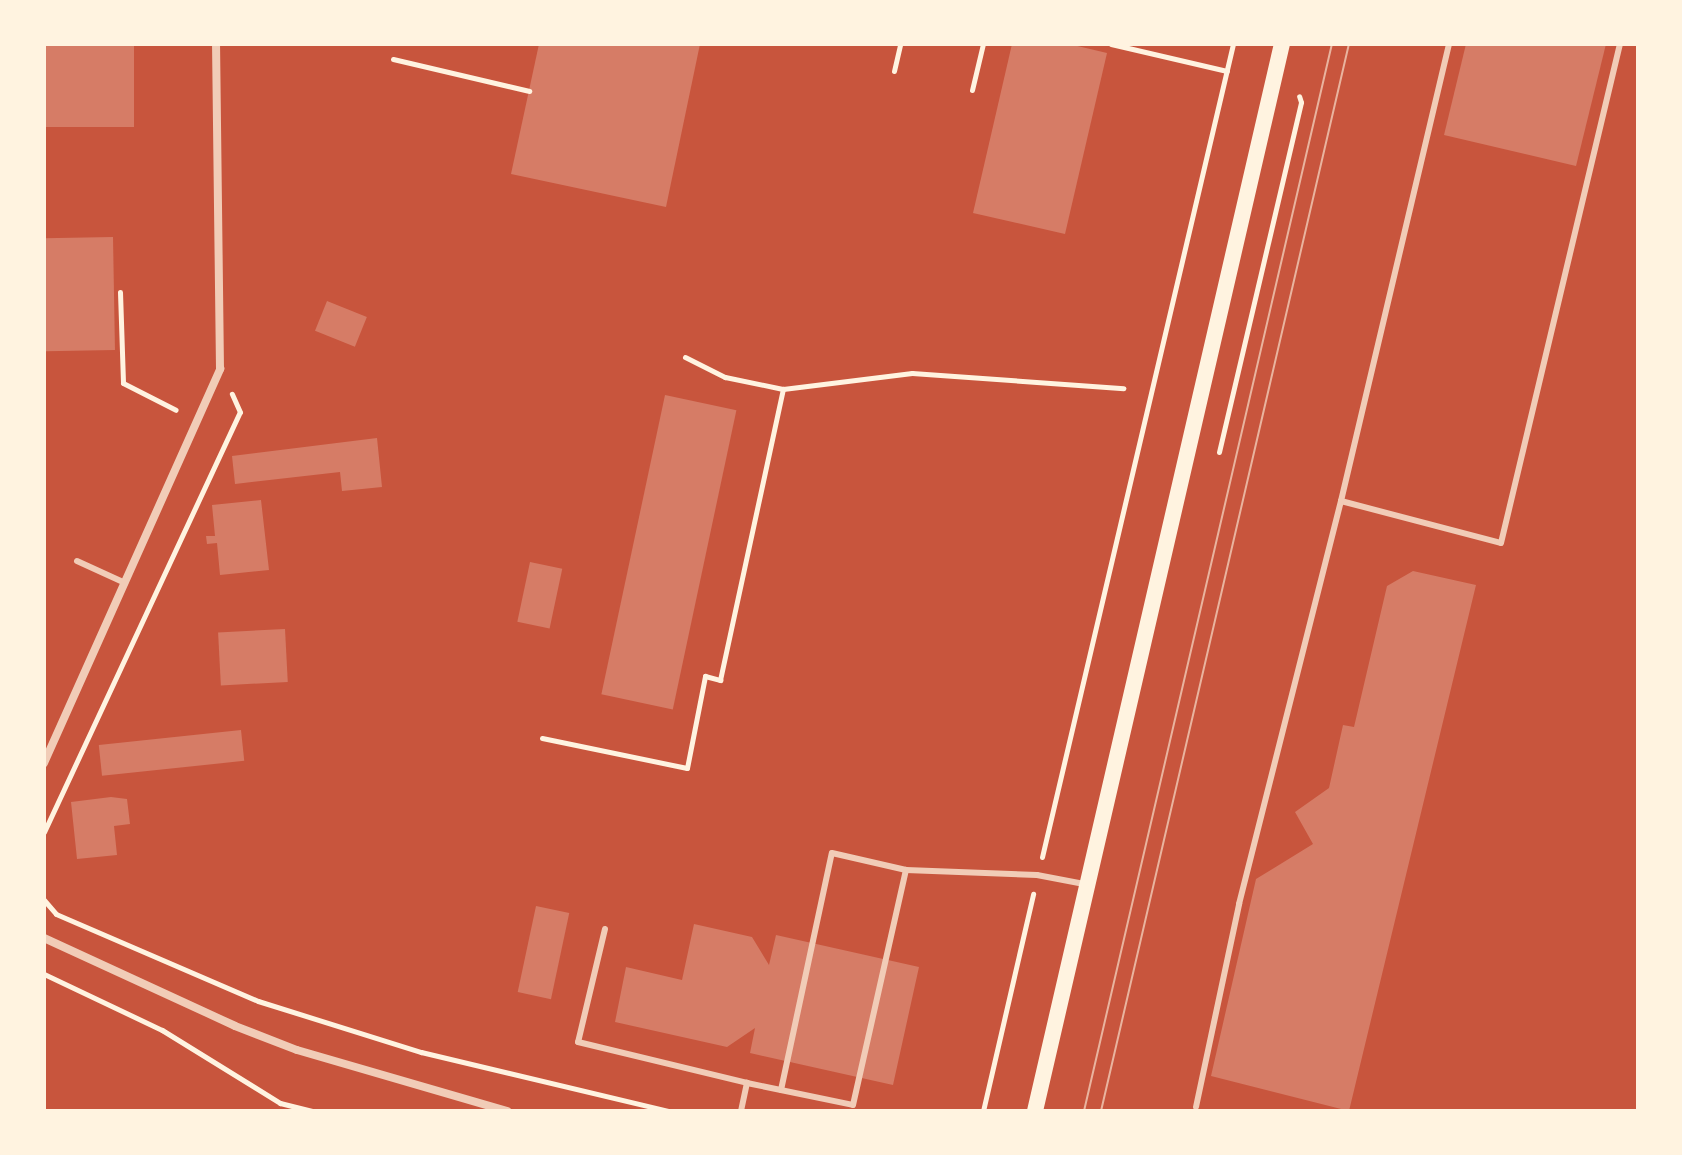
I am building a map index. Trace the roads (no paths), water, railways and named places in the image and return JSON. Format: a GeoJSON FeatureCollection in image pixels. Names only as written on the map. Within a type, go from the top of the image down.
{"type":"FeatureCollection","features":[{"type":"Feature","properties":{"kind":"main road"},"geometry":{"type":"LineString","coordinates":[[1035,1111],[1282,44]]}},
{"type":"Feature","properties":{"kind":"street"},"geometry":{"type":"LineString","coordinates":[[44,763],[220,369],[216,44]]}},
{"type":"Feature","properties":{"kind":"street"},"geometry":{"type":"LineString","coordinates":[[44,938],[235,1026],[284,1045],[481,1108],[507,1111]]}},
{"type":"Feature","properties":{"kind":"lane"},"geometry":{"type":"LineString","coordinates":[[1196,1107],[1239,904],[1341,501],[1449,44]]}},
{"type":"Feature","properties":{"kind":"lane"},"geometry":{"type":"LineString","coordinates":[[1341,501],[1501,543],[1620,44]]}},
{"type":"Feature","properties":{"kind":"lane"},"geometry":{"type":"LineString","coordinates":[[77,561],[125,583]]}},
{"type":"Feature","properties":{"kind":"lane"},"geometry":{"type":"LineString","coordinates":[[781,1090],[832,853],[906,870],[1037,875],[1088,884]]}},
{"type":"Feature","properties":{"kind":"lane"},"geometry":{"type":"LineString","coordinates":[[605,929],[578,1042],[853,1105],[906,870]]}},
{"type":"Feature","properties":{"kind":"lane"},"geometry":{"type":"LineString","coordinates":[[741,1111],[747,1083]]}},
{"type":"Feature","properties":{"kind":"tram line"},"geometry":{"type":"LineString","coordinates":[[1084,1111],[1332,44]]}},
{"type":"Feature","properties":{"kind":"tram line"},"geometry":{"type":"LineString","coordinates":[[1101,1111],[1349,44]]}}]}
